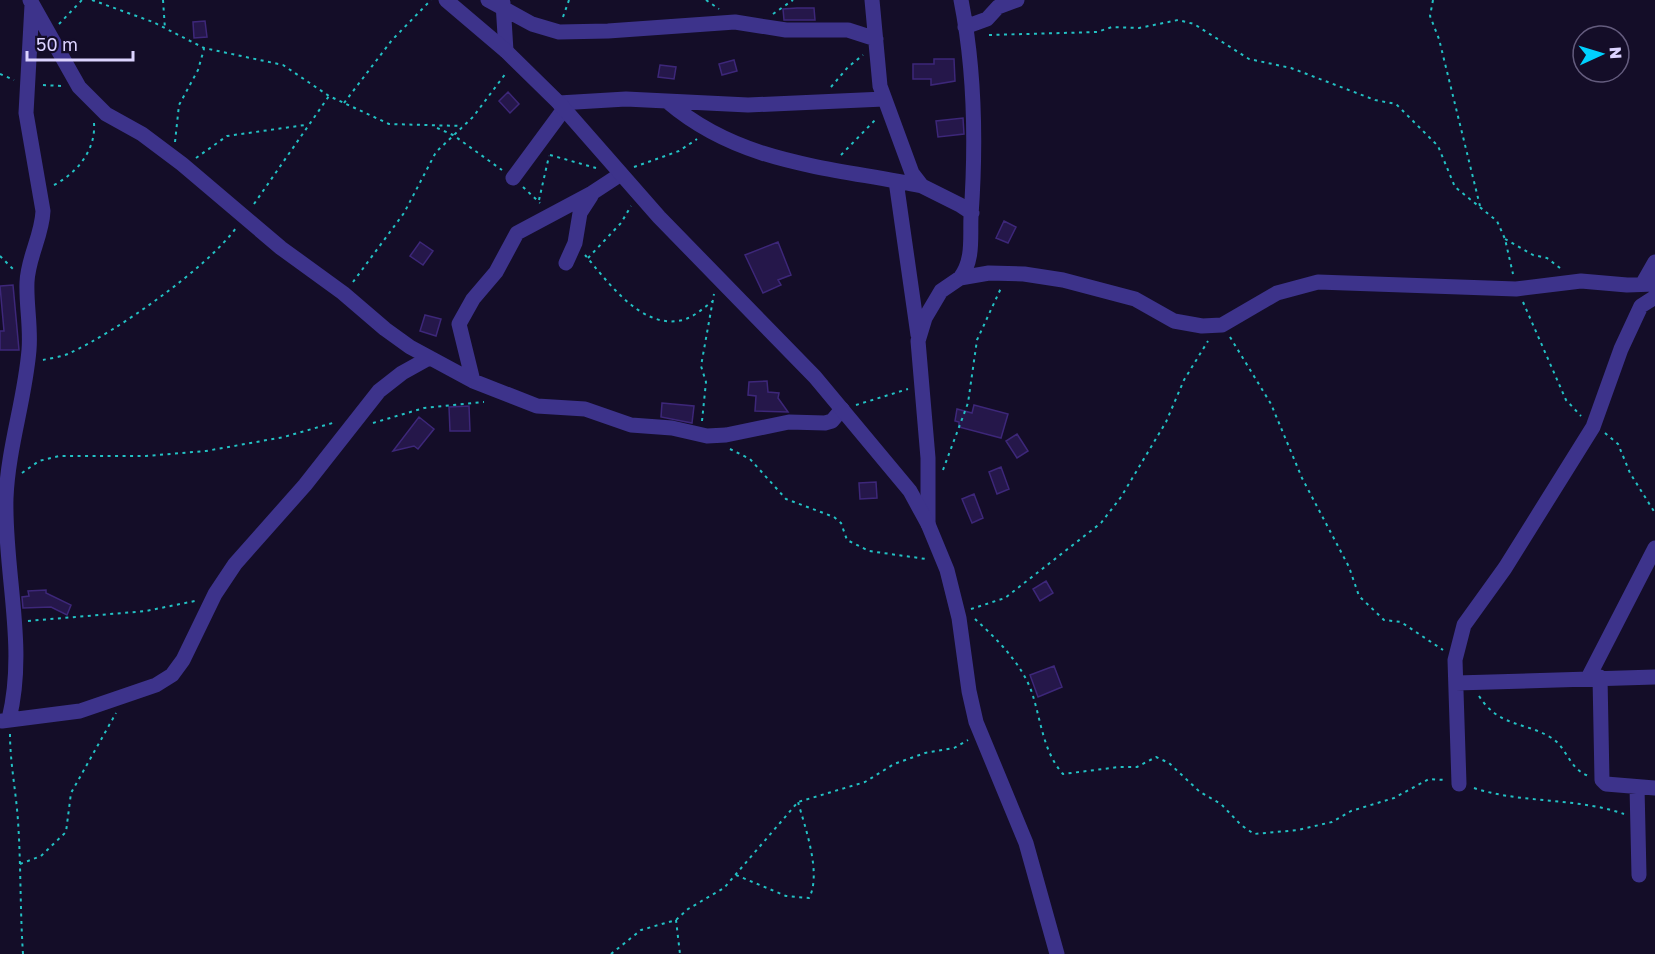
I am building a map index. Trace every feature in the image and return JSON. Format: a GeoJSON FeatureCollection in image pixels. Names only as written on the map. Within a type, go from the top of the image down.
{"type":"FeatureCollection","features":[{"type":"Feature","properties":{"kind":"street"},"geometry":{"type":"LineString","coordinates":[[446,0],[511,55],[561,106],[637,192],[815,377],[910,491],[928,524],[943,561],[959,618],[969,691],[976,722],[1026,843],[1057,954]]}},
{"type":"Feature","properties":{"kind":"street"},"geometry":{"type":"LineString","coordinates":[[488,0],[503,4],[532,24],[559,32],[735,22],[786,30],[848,30],[876,42]]}},
{"type":"Feature","properties":{"kind":"street"},"geometry":{"type":"LineString","coordinates":[[872,0],[880,86],[912,173],[922,186]]}},
{"type":"Feature","properties":{"kind":"street"},"geometry":{"type":"LineString","coordinates":[[918,341],[925,318],[941,291],[960,278],[969,264],[975,177],[975,130],[961,0]]}},
{"type":"Feature","properties":{"kind":"street"},"geometry":{"type":"LineString","coordinates":[[965,31],[987,19],[998,7],[1017,0]]}},
{"type":"Feature","properties":{"kind":"street"},"geometry":{"type":"LineString","coordinates":[[31,2],[51,33],[79,87],[106,114],[178,160],[281,248],[343,293],[385,329],[429,358],[473,381],[537,406],[585,409],[632,425],[672,428],[704,435],[726,435],[789,422],[832,422],[842,409]]}},
{"type":"Feature","properties":{"kind":"street"},"geometry":{"type":"LineString","coordinates":[[5,720],[15,698],[16,668],[6,543],[7,486],[27,364],[30,311],[27,283],[43,225],[26,112],[31,2]]}},
{"type":"Feature","properties":{"kind":"street"},"geometry":{"type":"LineString","coordinates":[[503,4],[511,55]]}},
{"type":"Feature","properties":{"kind":"street"},"geometry":{"type":"LineString","coordinates":[[561,106],[626,99],[748,105],[886,103]]}},
{"type":"Feature","properties":{"kind":"street"},"geometry":{"type":"LineString","coordinates":[[668,102],[689,120],[760,155],[922,186],[972,213]]}},
{"type":"Feature","properties":{"kind":"street"},"geometry":{"type":"LineString","coordinates":[[513,178],[549,129],[561,106]]}},
{"type":"Feature","properties":{"kind":"street"},"geometry":{"type":"LineString","coordinates":[[473,381],[459,333],[459,324],[463,314],[496,272],[517,233],[592,193],[617,170]]}},
{"type":"Feature","properties":{"kind":"street"},"geometry":{"type":"LineString","coordinates":[[896,181],[918,341],[928,458],[928,524]]}},
{"type":"Feature","properties":{"kind":"street"},"geometry":{"type":"LineString","coordinates":[[566,263],[575,243],[580,213],[592,193]]}},
{"type":"Feature","properties":{"kind":"street"},"geometry":{"type":"LineString","coordinates":[[960,278],[1008,274],[1063,280],[1135,299],[1174,321],[1220,325],[1277,293],[1318,282],[1516,289],[1577,281],[1627,285],[1649,283],[1655,262]]}},
{"type":"Feature","properties":{"kind":"street"},"geometry":{"type":"LineString","coordinates":[[1459,784],[1461,683],[1455,660],[1464,625],[1505,568],[1593,427],[1621,349],[1641,306],[1655,297]]}},
{"type":"Feature","properties":{"kind":"street"},"geometry":{"type":"LineString","coordinates":[[5,720],[80,711],[156,685],[172,675],[183,660],[215,594],[235,564],[305,485],[357,416],[380,391],[402,373],[429,358]]}},
{"type":"Feature","properties":{"kind":"street"},"geometry":{"type":"LineString","coordinates":[[1655,549],[1594,677],[1602,780],[1606,784],[1655,788]]}},
{"type":"Feature","properties":{"kind":"street"},"geometry":{"type":"LineString","coordinates":[[1461,683],[1594,677],[1655,677]]}},
{"type":"Feature","properties":{"kind":"street"},"geometry":{"type":"LineString","coordinates":[[1637,787],[1639,875]]}},
{"type":"Feature","properties":{"kind":"path"},"geometry":{"type":"LineString","coordinates":[[51,33],[82,0]]}},
{"type":"Feature","properties":{"kind":"path"},"geometry":{"type":"LineString","coordinates":[[92,0],[165,29],[204,48],[283,65],[329,96],[397,126],[462,126]]}},
{"type":"Feature","properties":{"kind":"path"},"geometry":{"type":"LineString","coordinates":[[163,0],[165,29]]}},
{"type":"Feature","properties":{"kind":"path"},"geometry":{"type":"LineString","coordinates":[[344,103],[392,40],[431,0]]}},
{"type":"Feature","properties":{"kind":"path"},"geometry":{"type":"LineString","coordinates":[[1433,0],[1430,16],[1442,51],[1480,207]]}},
{"type":"Feature","properties":{"kind":"path"},"geometry":{"type":"LineString","coordinates":[[965,31],[1097,32],[1112,27],[1139,28],[1178,20],[1194,24],[1249,59],[1291,68],[1375,100],[1396,104],[1438,146],[1455,187],[1497,220],[1505,239],[1516,289],[1566,400],[1593,427],[1612,436],[1630,472],[1655,513]]}},
{"type":"Feature","properties":{"kind":"path"},"geometry":{"type":"LineString","coordinates":[[818,103],[848,67],[876,42]]}},
{"type":"Feature","properties":{"kind":"path"},"geometry":{"type":"LineString","coordinates":[[204,48],[198,70],[179,105],[178,160],[199,157],[219,139],[227,136],[307,125]]}},
{"type":"Feature","properties":{"kind":"path"},"geometry":{"type":"LineString","coordinates":[[343,293],[385,241],[436,152],[489,99],[511,55]]}},
{"type":"Feature","properties":{"kind":"path"},"geometry":{"type":"LineString","coordinates":[[27,364],[68,354],[131,317],[217,250],[264,192],[307,125],[329,96]]}},
{"type":"Feature","properties":{"kind":"path"},"geometry":{"type":"LineString","coordinates":[[40,193],[67,178],[86,155],[93,141],[95,127],[90,100]]}},
{"type":"Feature","properties":{"kind":"path"},"geometry":{"type":"LineString","coordinates":[[828,169],[886,103]]}},
{"type":"Feature","properties":{"kind":"path"},"geometry":{"type":"LineString","coordinates":[[538,201],[549,154],[549,129]]}},
{"type":"Feature","properties":{"kind":"path"},"geometry":{"type":"LineString","coordinates":[[549,154],[596,168],[617,170],[679,151],[710,130]]}},
{"type":"Feature","properties":{"kind":"path"},"geometry":{"type":"LineString","coordinates":[[588,258],[625,218],[637,192]]}},
{"type":"Feature","properties":{"kind":"path"},"geometry":{"type":"LineString","coordinates":[[1505,239],[1533,255],[1551,260],[1577,281]]}},
{"type":"Feature","properties":{"kind":"path"},"geometry":{"type":"LineString","coordinates":[[575,243],[614,289],[644,314],[665,321],[678,321],[694,315],[713,301]]}},
{"type":"Feature","properties":{"kind":"path"},"geometry":{"type":"LineString","coordinates":[[941,475],[968,403],[977,340],[1008,274]]}},
{"type":"Feature","properties":{"kind":"path"},"geometry":{"type":"LineString","coordinates":[[718,277],[701,366],[706,382],[704,435],[750,459],[786,499],[834,517],[841,523],[847,540],[869,551],[943,561]]}},
{"type":"Feature","properties":{"kind":"path"},"geometry":{"type":"LineString","coordinates":[[1455,660],[1425,636],[1401,622],[1384,620],[1359,596],[1349,567],[1302,478],[1271,405],[1220,325],[1184,380],[1166,422],[1121,497],[1101,523],[1005,598],[966,611],[985,628],[1023,673],[1033,696],[1047,744],[1057,767],[1063,774],[1137,767],[1156,757],[1169,763],[1200,792],[1221,804],[1241,825],[1254,834],[1298,830],[1332,822],[1351,811],[1394,798],[1429,779],[1459,784],[1497,795],[1605,809],[1638,819]]}},
{"type":"Feature","properties":{"kind":"path"},"geometry":{"type":"LineString","coordinates":[[842,409],[921,386]]}},
{"type":"Feature","properties":{"kind":"path"},"geometry":{"type":"LineString","coordinates":[[347,431],[424,408],[491,401]]}},
{"type":"Feature","properties":{"kind":"path"},"geometry":{"type":"LineString","coordinates":[[7,486],[39,462],[59,456],[146,456],[206,451],[284,436],[357,416]]}},
{"type":"Feature","properties":{"kind":"path"},"geometry":{"type":"LineString","coordinates":[[14,622],[146,611],[188,603],[215,594]]}},
{"type":"Feature","properties":{"kind":"path"},"geometry":{"type":"LineString","coordinates":[[1461,683],[1492,713],[1504,721],[1550,737],[1559,743],[1575,770],[1602,780]]}},
{"type":"Feature","properties":{"kind":"path"},"geometry":{"type":"LineString","coordinates":[[19,864],[41,856],[66,832],[71,793],[112,723],[123,697]]}},
{"type":"Feature","properties":{"kind":"path"},"geometry":{"type":"LineString","coordinates":[[5,720],[17,799],[23,954]]}},
{"type":"Feature","properties":{"kind":"path"},"geometry":{"type":"LineString","coordinates":[[611,954],[641,930],[676,920],[688,909],[724,888],[798,802],[865,782],[904,760],[964,744],[970,738],[976,722]]}},
{"type":"Feature","properties":{"kind":"path"},"geometry":{"type":"LineString","coordinates":[[736,874],[786,896],[809,898],[813,873],[809,842],[798,802]]}},
{"type":"Feature","properties":{"kind":"path"},"geometry":{"type":"LineString","coordinates":[[676,920],[680,954]]}},
{"type":"Feature","properties":{"kind":"building"},"geometry":{"type":"Polygon","coordinates":[[[814,8],[815,20],[784,20],[783,9],[814,8]]]}},
{"type":"Feature","properties":{"kind":"building"},"geometry":{"type":"Polygon","coordinates":[[[205,21],[207,37],[194,38],[193,22],[205,21]]]}},
{"type":"Feature","properties":{"kind":"building"},"geometry":{"type":"Polygon","coordinates":[[[934,59],[954,59],[955,81],[931,85],[931,79],[913,79],[913,64],[934,64],[934,59]]]}},
{"type":"Feature","properties":{"kind":"building"},"geometry":{"type":"Polygon","coordinates":[[[734,60],[737,71],[722,75],[719,64],[734,60]]]}},
{"type":"Feature","properties":{"kind":"building"},"geometry":{"type":"Polygon","coordinates":[[[660,65],[676,67],[674,79],[658,77],[660,65]]]}},
{"type":"Feature","properties":{"kind":"building"},"geometry":{"type":"Polygon","coordinates":[[[508,92],[519,104],[510,113],[499,101],[508,92]]]}},
{"type":"Feature","properties":{"kind":"building"},"geometry":{"type":"Polygon","coordinates":[[[963,118],[964,134],[938,137],[936,121],[963,118]]]}},
{"type":"Feature","properties":{"kind":"building"},"geometry":{"type":"Polygon","coordinates":[[[1004,221],[1016,227],[1008,243],[996,238],[1004,221]]]}},
{"type":"Feature","properties":{"kind":"building"},"geometry":{"type":"Polygon","coordinates":[[[420,242],[433,251],[423,265],[410,256],[420,242]]]}},
{"type":"Feature","properties":{"kind":"building"},"geometry":{"type":"Polygon","coordinates":[[[778,242],[791,275],[778,280],[781,285],[763,293],[745,255],[778,242]]]}},
{"type":"Feature","properties":{"kind":"building"},"geometry":{"type":"Polygon","coordinates":[[[13,285],[19,350],[0,350],[0,331],[4,331],[0,286],[13,285]]]}},
{"type":"Feature","properties":{"kind":"building"},"geometry":{"type":"Polygon","coordinates":[[[425,315],[441,319],[436,336],[420,331],[425,315]]]}},
{"type":"Feature","properties":{"kind":"building"},"geometry":{"type":"Polygon","coordinates":[[[767,381],[768,392],[779,393],[778,398],[788,412],[755,411],[756,396],[748,395],[749,382],[767,381]]]}},
{"type":"Feature","properties":{"kind":"building"},"geometry":{"type":"Polygon","coordinates":[[[662,403],[694,406],[692,423],[661,417],[662,403]]]}},
{"type":"Feature","properties":{"kind":"building"},"geometry":{"type":"Polygon","coordinates":[[[974,405],[1008,414],[1001,438],[959,427],[959,422],[955,421],[957,409],[972,413],[974,405]]]}},
{"type":"Feature","properties":{"kind":"building"},"geometry":{"type":"Polygon","coordinates":[[[469,406],[470,431],[450,431],[449,407],[469,406]]]}},
{"type":"Feature","properties":{"kind":"building"},"geometry":{"type":"Polygon","coordinates":[[[419,417],[434,429],[418,449],[414,446],[393,451],[419,417]]]}},
{"type":"Feature","properties":{"kind":"building"},"geometry":{"type":"Polygon","coordinates":[[[1017,434],[1028,451],[1017,458],[1006,441],[1017,434]]]}},
{"type":"Feature","properties":{"kind":"building"},"geometry":{"type":"Polygon","coordinates":[[[1001,467],[1009,489],[997,494],[989,472],[1001,467]]]}},
{"type":"Feature","properties":{"kind":"building"},"geometry":{"type":"Polygon","coordinates":[[[876,482],[877,498],[860,499],[859,483],[876,482]]]}},
{"type":"Feature","properties":{"kind":"building"},"geometry":{"type":"Polygon","coordinates":[[[974,494],[983,518],[972,523],[962,499],[974,494]]]}},
{"type":"Feature","properties":{"kind":"building"},"geometry":{"type":"Polygon","coordinates":[[[1046,581],[1053,593],[1040,601],[1033,589],[1046,581]]]}},
{"type":"Feature","properties":{"kind":"building"},"geometry":{"type":"Polygon","coordinates":[[[46,590],[46,593],[71,605],[67,615],[51,607],[23,608],[22,597],[29,596],[28,591],[46,590]]]}},
{"type":"Feature","properties":{"kind":"building"},"geometry":{"type":"Polygon","coordinates":[[[1054,666],[1062,687],[1038,697],[1030,675],[1054,666]]]}}]}
